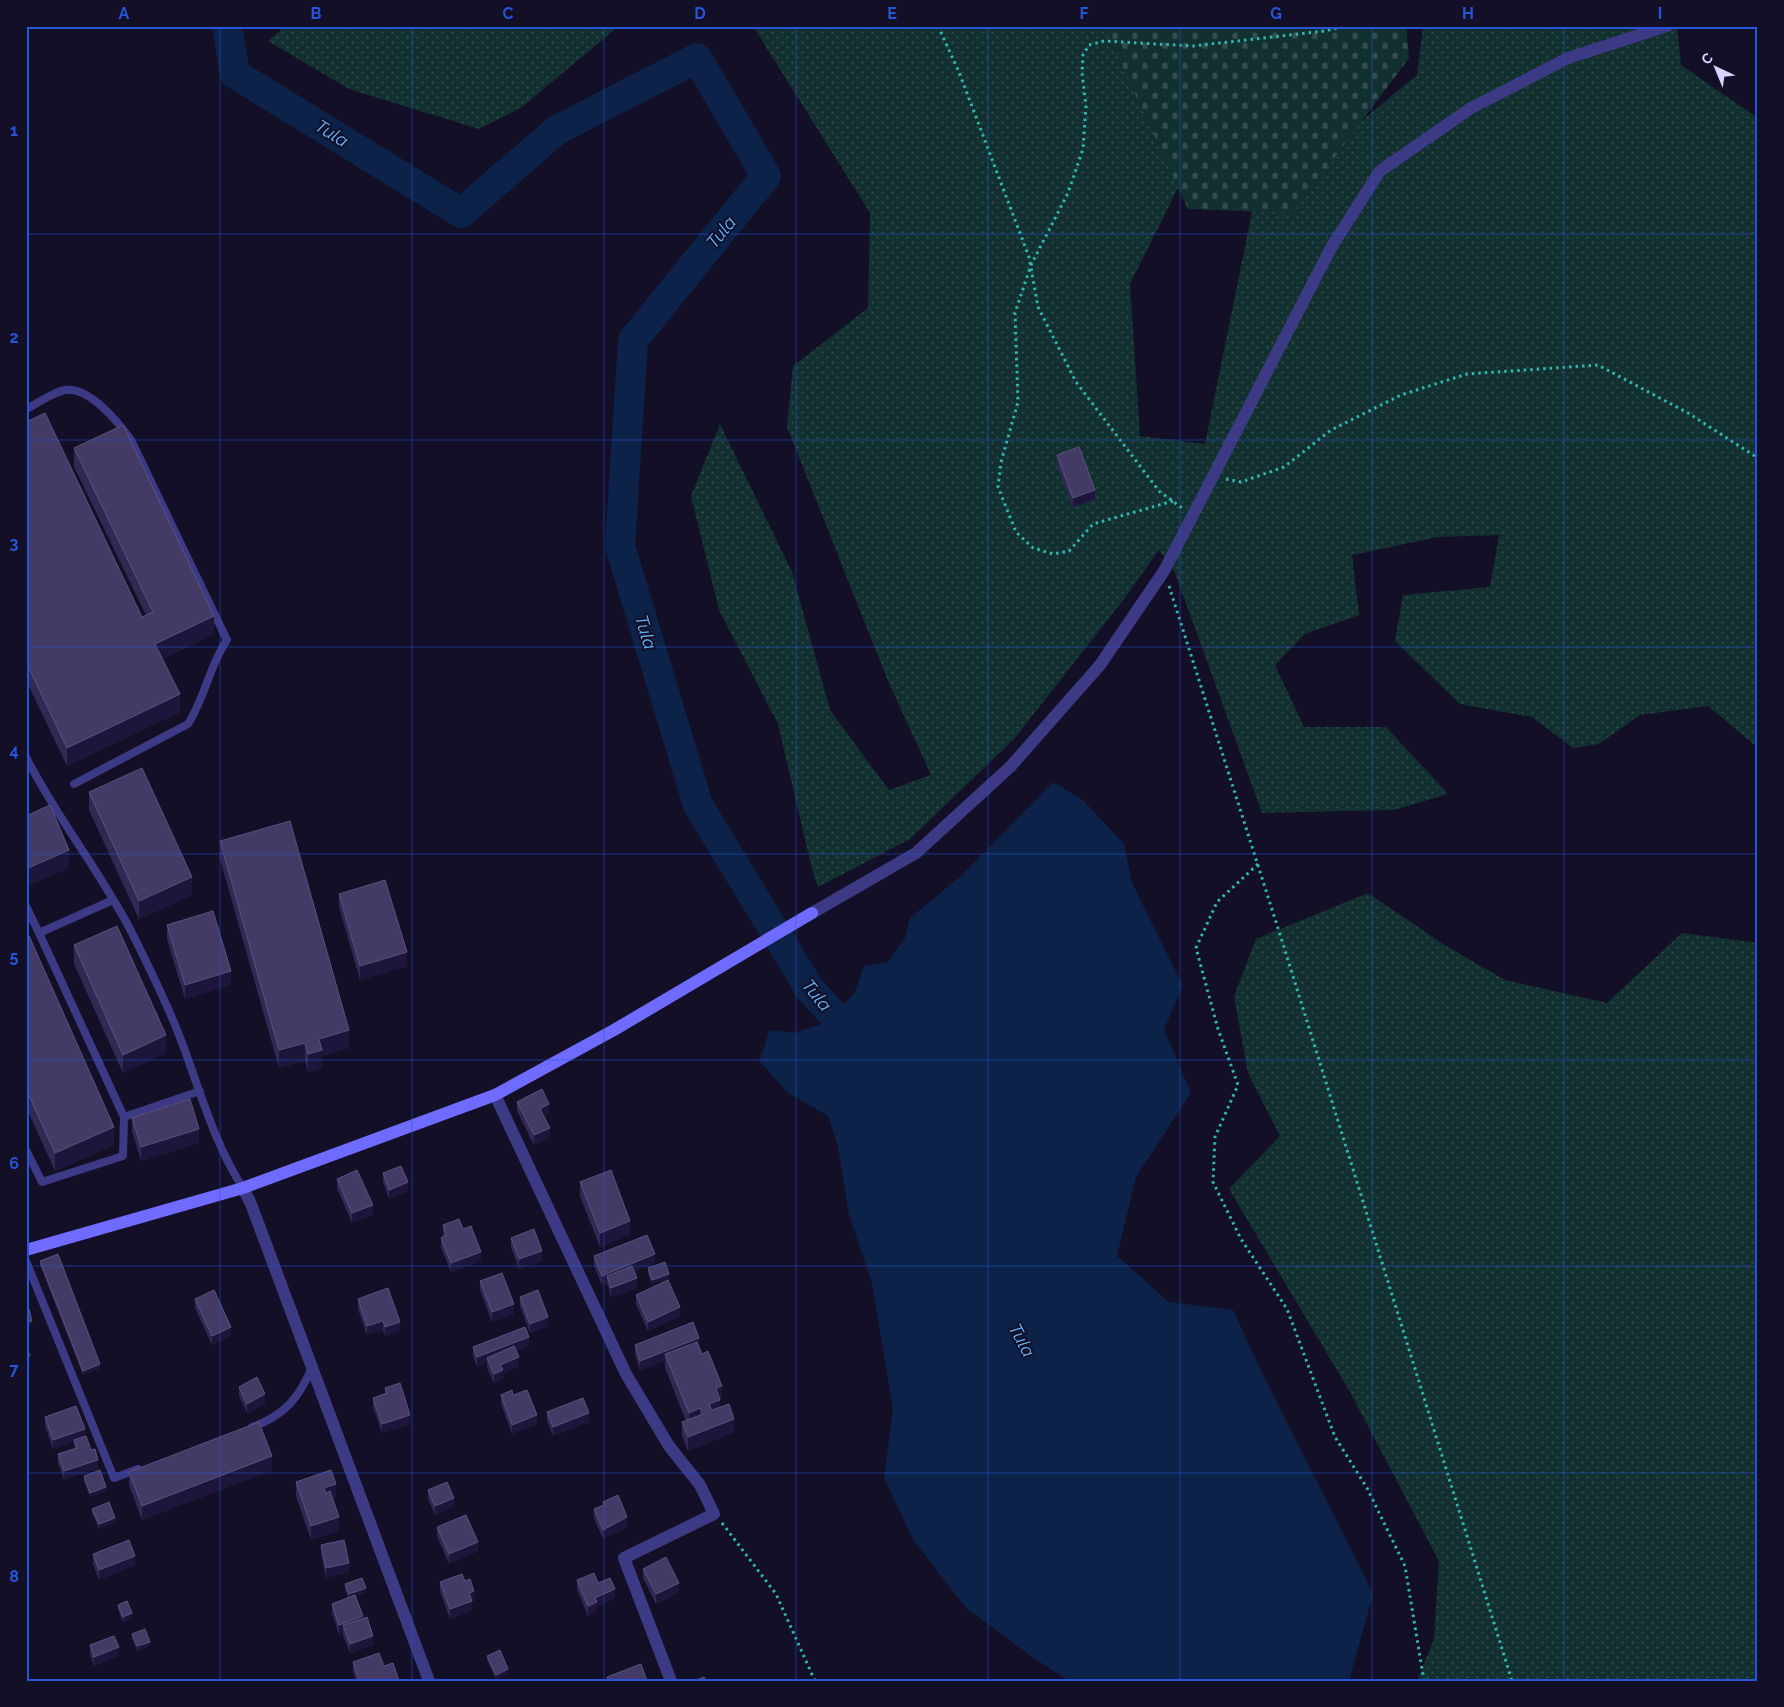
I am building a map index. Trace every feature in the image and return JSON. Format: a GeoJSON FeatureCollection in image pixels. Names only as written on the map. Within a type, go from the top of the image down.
{"type":"FeatureCollection","features":[{"type":"Feature","properties":{"kind":"street"},"geometry":{"type":"LineString","coordinates":[[26,1250],[242,1188],[495,1095],[614,1030],[712,970],[916,854],[1011,766],[1100,664],[1164,571],[1332,246],[1380,172],[1471,108],[1568,58],[1666,26]]}},
{"type":"Feature","properties":{"kind":"street"},"geometry":{"type":"LineString","coordinates":[[495,1095],[626,1374],[669,1446],[700,1486],[714,1514],[624,1558],[671,1681]]}},
{"type":"Feature","properties":{"kind":"street"},"geometry":{"type":"LineString","coordinates":[[242,1188],[251,1204],[429,1681]]}},
{"type":"Feature","properties":{"kind":"lane"},"geometry":{"type":"LineString","coordinates":[[26,409],[64,390],[76,391],[84,394],[117,420],[131,440],[227,640],[216,655],[194,714],[188,724],[74,784]]}},
{"type":"Feature","properties":{"kind":"lane"},"geometry":{"type":"LineString","coordinates":[[26,757],[45,794],[85,853],[133,934],[179,1033],[228,1166],[242,1188]]}},
{"type":"Feature","properties":{"kind":"lane"},"geometry":{"type":"LineString","coordinates":[[39,933],[113,900]]}},
{"type":"Feature","properties":{"kind":"lane"},"geometry":{"type":"LineString","coordinates":[[26,906],[124,1117],[123,1156],[42,1182],[26,1150]]}},
{"type":"Feature","properties":{"kind":"lane"},"geometry":{"type":"LineString","coordinates":[[124,1117],[200,1091]]}},
{"type":"Feature","properties":{"kind":"lane"},"geometry":{"type":"LineString","coordinates":[[26,1261],[114,1478],[151,1465]]}},
{"type":"Feature","properties":{"kind":"lane"},"geometry":{"type":"LineString","coordinates":[[244,1431],[262,1424],[286,1410],[305,1383],[312,1367]]}},
{"type":"Feature","properties":{"kind":"path"},"geometry":{"type":"LineString","coordinates":[[938,26],[959,72],[1009,199],[1030,265],[1038,307],[1076,382],[1158,491],[1193,516]]}},
{"type":"Feature","properties":{"kind":"path"},"geometry":{"type":"LineString","coordinates":[[1173,502],[1092,524],[1068,551],[1053,554],[1033,548],[1016,532],[1004,508],[998,487],[1001,462],[1018,402],[1015,313],[1030,265],[1068,193],[1083,149],[1086,106],[1082,73],[1083,55],[1089,46],[1104,41],[1193,46],[1325,31],[1345,26]]}},
{"type":"Feature","properties":{"kind":"path"},"geometry":{"type":"LineString","coordinates":[[1214,476],[1241,482],[1284,467],[1331,430],[1400,395],[1467,374],[1598,365],[1688,413],[1758,458]]}},
{"type":"Feature","properties":{"kind":"path"},"geometry":{"type":"LineString","coordinates":[[1164,571],[1258,864],[1512,1681]]}},
{"type":"Feature","properties":{"kind":"path"},"geometry":{"type":"LineString","coordinates":[[1258,864],[1217,902],[1196,948],[1218,1030],[1238,1085],[1215,1137],[1213,1182],[1241,1239],[1287,1309],[1335,1437],[1367,1488],[1405,1566],[1424,1681]]}},
{"type":"Feature","properties":{"kind":"path"},"geometry":{"type":"LineString","coordinates":[[714,1514],[741,1545],[776,1594],[815,1681]]}},
{"type":"Feature","properties":{"kind":"green space"},"geometry":{"type":"Polygon","coordinates":[[[285,26],[619,26],[522,107],[479,129],[349,89],[268,41],[285,26]]]}},
{"type":"Feature","properties":{"kind":"green space"},"geometry":{"type":"Polygon","coordinates":[[[753,26],[1104,26],[1153,73],[1178,188],[1130,284],[1140,436],[1205,444],[1252,212],[1417,75],[1423,27],[1677,26],[1681,65],[1758,118],[1758,748],[1708,706],[1640,715],[1599,744],[1573,748],[1532,717],[1460,704],[1395,641],[1403,595],[1490,587],[1499,535],[1438,537],[1352,555],[1359,615],[1305,634],[1275,665],[1304,727],[1386,727],[1448,794],[1394,810],[1262,813],[1175,573],[1159,550],[1124,599],[1014,739],[910,839],[818,887],[812,869],[778,724],[719,610],[691,496],[720,424],[792,572],[830,710],[889,790],[931,775],[888,681],[787,427],[793,366],[868,308],[870,213],[753,26]]]}},
{"type":"Feature","properties":{"kind":"green space"},"geometry":{"type":"Polygon","coordinates":[[[1104,26],[1406,26],[1409,58],[1293,213],[1188,209],[1104,26]]]}},
{"type":"Feature","properties":{"kind":"green space"},"geometry":{"type":"Polygon","coordinates":[[[1368,893],[1443,944],[1505,980],[1607,1003],[1682,933],[1758,943],[1758,1681],[1417,1681],[1434,1639],[1439,1561],[1350,1392],[1229,1189],[1280,1136],[1248,1073],[1234,996],[1256,939],[1368,893]]]}},
{"type":"Feature","properties":{"kind":"water"},"geometry":{"type":"Polygon","coordinates":[[[1053,782],[1083,800],[1124,844],[1132,883],[1183,986],[1164,1029],[1191,1093],[1136,1177],[1117,1256],[1169,1302],[1233,1310],[1373,1594],[1349,1681],[1069,1681],[1032,1657],[966,1608],[914,1541],[884,1478],[893,1409],[872,1283],[849,1215],[838,1147],[828,1116],[787,1092],[759,1061],[770,1030],[794,1033],[828,1022],[855,992],[864,966],[888,962],[905,938],[910,918],[962,875],[1053,782]]]}},
{"type":"Feature","properties":{"kind":"building"},"geometry":{"type":"Polygon","coordinates":[[[45,413],[142,617],[153,612],[74,448],[123,425],[214,616],[155,644],[180,694],[67,748],[26,662],[26,422],[45,413]]]}},
{"type":"Feature","properties":{"kind":"building"},"geometry":{"type":"Polygon","coordinates":[[[1079,447],[1095,490],[1073,498],[1057,455],[1079,447]]]}},
{"type":"Feature","properties":{"kind":"building"},"geometry":{"type":"Polygon","coordinates":[[[142,768],[192,877],[139,901],[89,792],[142,768]]]}},
{"type":"Feature","properties":{"kind":"building"},"geometry":{"type":"Polygon","coordinates":[[[50,805],[69,850],[26,869],[26,816],[50,805]]]}},
{"type":"Feature","properties":{"kind":"building"},"geometry":{"type":"Polygon","coordinates":[[[290,821],[349,1030],[319,1039],[322,1050],[308,1054],[305,1043],[279,1050],[220,841],[290,821]]]}},
{"type":"Feature","properties":{"kind":"building"},"geometry":{"type":"Polygon","coordinates":[[[385,880],[407,952],[360,966],[339,894],[385,880]]]}},
{"type":"Feature","properties":{"kind":"building"},"geometry":{"type":"Polygon","coordinates":[[[213,911],[231,971],[185,985],[167,925],[213,911]]]}},
{"type":"Feature","properties":{"kind":"building"},"geometry":{"type":"Polygon","coordinates":[[[117,926],[166,1035],[123,1055],[74,945],[117,926]]]}},
{"type":"Feature","properties":{"kind":"building"},"geometry":{"type":"Polygon","coordinates":[[[26,929],[114,1127],[55,1153],[26,1089],[26,929]]]}},
{"type":"Feature","properties":{"kind":"building"},"geometry":{"type":"Polygon","coordinates":[[[542,1089],[549,1104],[540,1109],[550,1128],[534,1135],[517,1102],[542,1089]]]}},
{"type":"Feature","properties":{"kind":"building"},"geometry":{"type":"Polygon","coordinates":[[[190,1099],[199,1129],[141,1147],[132,1118],[190,1099]]]}},
{"type":"Feature","properties":{"kind":"building"},"geometry":{"type":"Polygon","coordinates":[[[401,1166],[408,1182],[389,1190],[383,1173],[401,1166]]]}},
{"type":"Feature","properties":{"kind":"building"},"geometry":{"type":"Polygon","coordinates":[[[357,1170],[373,1205],[352,1213],[337,1179],[357,1170]]]}},
{"type":"Feature","properties":{"kind":"building"},"geometry":{"type":"Polygon","coordinates":[[[611,1170],[630,1221],[600,1233],[580,1182],[611,1170]]]}},
{"type":"Feature","properties":{"kind":"building"},"geometry":{"type":"Polygon","coordinates":[[[459,1219],[463,1229],[471,1226],[481,1252],[451,1263],[441,1238],[446,1235],[443,1225],[459,1219]]]}},
{"type":"Feature","properties":{"kind":"building"},"geometry":{"type":"Polygon","coordinates":[[[534,1229],[542,1251],[519,1259],[511,1238],[534,1229]]]}},
{"type":"Feature","properties":{"kind":"building"},"geometry":{"type":"Polygon","coordinates":[[[647,1235],[655,1254],[602,1276],[594,1256],[647,1235]]]}},
{"type":"Feature","properties":{"kind":"building"},"geometry":{"type":"Polygon","coordinates":[[[58,1254],[100,1364],[83,1371],[40,1261],[58,1254]]]}},
{"type":"Feature","properties":{"kind":"building"},"geometry":{"type":"Polygon","coordinates":[[[665,1262],[669,1274],[652,1280],[648,1268],[665,1262]]]}},
{"type":"Feature","properties":{"kind":"building"},"geometry":{"type":"Polygon","coordinates":[[[632,1266],[637,1278],[611,1288],[607,1276],[632,1266]]]}},
{"type":"Feature","properties":{"kind":"building"},"geometry":{"type":"Polygon","coordinates":[[[502,1273],[514,1304],[492,1312],[480,1281],[502,1273]]]}},
{"type":"Feature","properties":{"kind":"building"},"geometry":{"type":"Polygon","coordinates":[[[668,1280],[680,1307],[648,1322],[636,1295],[668,1280]]]}},
{"type":"Feature","properties":{"kind":"building"},"geometry":{"type":"Polygon","coordinates":[[[388,1288],[400,1322],[385,1327],[383,1321],[367,1326],[358,1299],[388,1288]]]}},
{"type":"Feature","properties":{"kind":"building"},"geometry":{"type":"Polygon","coordinates":[[[214,1290],[231,1327],[212,1336],[195,1299],[214,1290]]]}},
{"type":"Feature","properties":{"kind":"building"},"geometry":{"type":"Polygon","coordinates":[[[538,1290],[548,1317],[530,1324],[520,1297],[538,1290]]]}},
{"type":"Feature","properties":{"kind":"building"},"geometry":{"type":"Polygon","coordinates":[[[29,1309],[32,1321],[26,1323],[26,1310],[29,1309]]]}},
{"type":"Feature","properties":{"kind":"building"},"geometry":{"type":"Polygon","coordinates":[[[693,1322],[699,1338],[640,1361],[635,1345],[693,1322]]]}},
{"type":"Feature","properties":{"kind":"building"},"geometry":{"type":"Polygon","coordinates":[[[525,1327],[529,1337],[477,1357],[473,1347],[525,1327]]]}},
{"type":"Feature","properties":{"kind":"building"},"geometry":{"type":"Polygon","coordinates":[[[697,1342],[702,1354],[708,1351],[722,1386],[716,1388],[720,1400],[709,1404],[712,1410],[729,1404],[734,1419],[688,1437],[682,1422],[703,1414],[700,1408],[689,1413],[665,1354],[697,1342]]]}},
{"type":"Feature","properties":{"kind":"building"},"geometry":{"type":"Polygon","coordinates":[[[26,1346],[30,1356],[26,1358],[26,1346]]]}},
{"type":"Feature","properties":{"kind":"building"},"geometry":{"type":"Polygon","coordinates":[[[514,1346],[519,1357],[500,1365],[503,1370],[494,1374],[487,1358],[514,1346]]]}},
{"type":"Feature","properties":{"kind":"building"},"geometry":{"type":"Polygon","coordinates":[[[257,1377],[265,1394],[247,1404],[239,1387],[257,1377]]]}},
{"type":"Feature","properties":{"kind":"building"},"geometry":{"type":"Polygon","coordinates":[[[400,1383],[410,1415],[382,1424],[373,1398],[387,1393],[385,1388],[400,1383]]]}},
{"type":"Feature","properties":{"kind":"building"},"geometry":{"type":"Polygon","coordinates":[[[512,1390],[513,1395],[527,1390],[537,1415],[512,1425],[501,1395],[512,1390]]]}},
{"type":"Feature","properties":{"kind":"building"},"geometry":{"type":"Polygon","coordinates":[[[583,1398],[589,1413],[553,1427],[547,1412],[583,1398]]]}},
{"type":"Feature","properties":{"kind":"building"},"geometry":{"type":"Polygon","coordinates":[[[76,1406],[85,1429],[53,1440],[45,1417],[76,1406]]]}},
{"type":"Feature","properties":{"kind":"building"},"geometry":{"type":"Polygon","coordinates":[[[259,1422],[272,1456],[142,1506],[129,1472],[259,1422]]]}},
{"type":"Feature","properties":{"kind":"building"},"geometry":{"type":"Polygon","coordinates":[[[86,1436],[91,1450],[95,1449],[98,1460],[64,1471],[58,1454],[77,1448],[74,1440],[86,1436]]]}},
{"type":"Feature","properties":{"kind":"building"},"geometry":{"type":"Polygon","coordinates":[[[100,1470],[106,1487],[90,1493],[84,1476],[100,1470]]]}},
{"type":"Feature","properties":{"kind":"building"},"geometry":{"type":"Polygon","coordinates":[[[331,1470],[336,1484],[324,1488],[326,1493],[330,1491],[339,1517],[311,1526],[296,1482],[331,1470]]]}},
{"type":"Feature","properties":{"kind":"building"},"geometry":{"type":"Polygon","coordinates":[[[447,1482],[454,1498],[435,1506],[428,1490],[447,1482]]]}},
{"type":"Feature","properties":{"kind":"building"},"geometry":{"type":"Polygon","coordinates":[[[618,1495],[627,1517],[603,1530],[594,1509],[604,1505],[603,1502],[618,1495]]]}},
{"type":"Feature","properties":{"kind":"building"},"geometry":{"type":"Polygon","coordinates":[[[109,1502],[115,1518],[99,1524],[92,1509],[109,1502]]]}},
{"type":"Feature","properties":{"kind":"building"},"geometry":{"type":"Polygon","coordinates":[[[466,1515],[478,1542],[449,1554],[437,1527],[466,1515]]]}},
{"type":"Feature","properties":{"kind":"building"},"geometry":{"type":"Polygon","coordinates":[[[129,1540],[135,1556],[99,1570],[93,1554],[129,1540]]]}},
{"type":"Feature","properties":{"kind":"building"},"geometry":{"type":"Polygon","coordinates":[[[344,1540],[349,1563],[326,1568],[321,1545],[344,1540]]]}},
{"type":"Feature","properties":{"kind":"building"},"geometry":{"type":"Polygon","coordinates":[[[666,1557],[679,1583],[656,1594],[643,1569],[666,1557]]]}},
{"type":"Feature","properties":{"kind":"building"},"geometry":{"type":"Polygon","coordinates":[[[594,1573],[598,1583],[610,1578],[615,1589],[595,1598],[597,1602],[588,1606],[577,1580],[594,1573]]]}},
{"type":"Feature","properties":{"kind":"building"},"geometry":{"type":"Polygon","coordinates":[[[462,1574],[465,1581],[470,1579],[474,1591],[469,1593],[472,1601],[450,1609],[440,1582],[462,1574]]]}},
{"type":"Feature","properties":{"kind":"building"},"geometry":{"type":"Polygon","coordinates":[[[362,1578],[366,1588],[349,1594],[345,1584],[362,1578]]]}},
{"type":"Feature","properties":{"kind":"building"},"geometry":{"type":"Polygon","coordinates":[[[355,1595],[363,1616],[339,1625],[332,1604],[355,1595]]]}},
{"type":"Feature","properties":{"kind":"building"},"geometry":{"type":"Polygon","coordinates":[[[127,1601],[132,1613],[123,1617],[118,1605],[127,1601]]]}},
{"type":"Feature","properties":{"kind":"building"},"geometry":{"type":"Polygon","coordinates":[[[367,1617],[373,1636],[350,1644],[343,1625],[367,1617]]]}},
{"type":"Feature","properties":{"kind":"building"},"geometry":{"type":"Polygon","coordinates":[[[145,1629],[150,1642],[137,1646],[132,1634],[145,1629]]]}},
{"type":"Feature","properties":{"kind":"building"},"geometry":{"type":"Polygon","coordinates":[[[114,1636],[119,1647],[94,1657],[90,1645],[114,1636]]]}},
{"type":"Feature","properties":{"kind":"building"},"geometry":{"type":"Polygon","coordinates":[[[500,1650],[508,1669],[496,1675],[487,1656],[500,1650]]]}},
{"type":"Feature","properties":{"kind":"building"},"geometry":{"type":"Polygon","coordinates":[[[379,1653],[384,1666],[393,1663],[399,1681],[359,1681],[353,1662],[379,1653]]]}},
{"type":"Feature","properties":{"kind":"building"},"geometry":{"type":"Polygon","coordinates":[[[641,1664],[647,1681],[608,1681],[607,1677],[641,1664]]]}},
{"type":"Feature","properties":{"kind":"building"},"geometry":{"type":"Polygon","coordinates":[[[704,1677],[706,1681],[694,1681],[704,1677]]]}},
{"type":"Feature","properties":{"kind":"waterway","name":"Tula"},"geometry":{"type":"LineString","coordinates":[[227,26],[235,74],[461,213],[557,130],[697,58],[766,176],[633,340],[620,546],[698,805],[809,988],[862,1047]]}}]}
